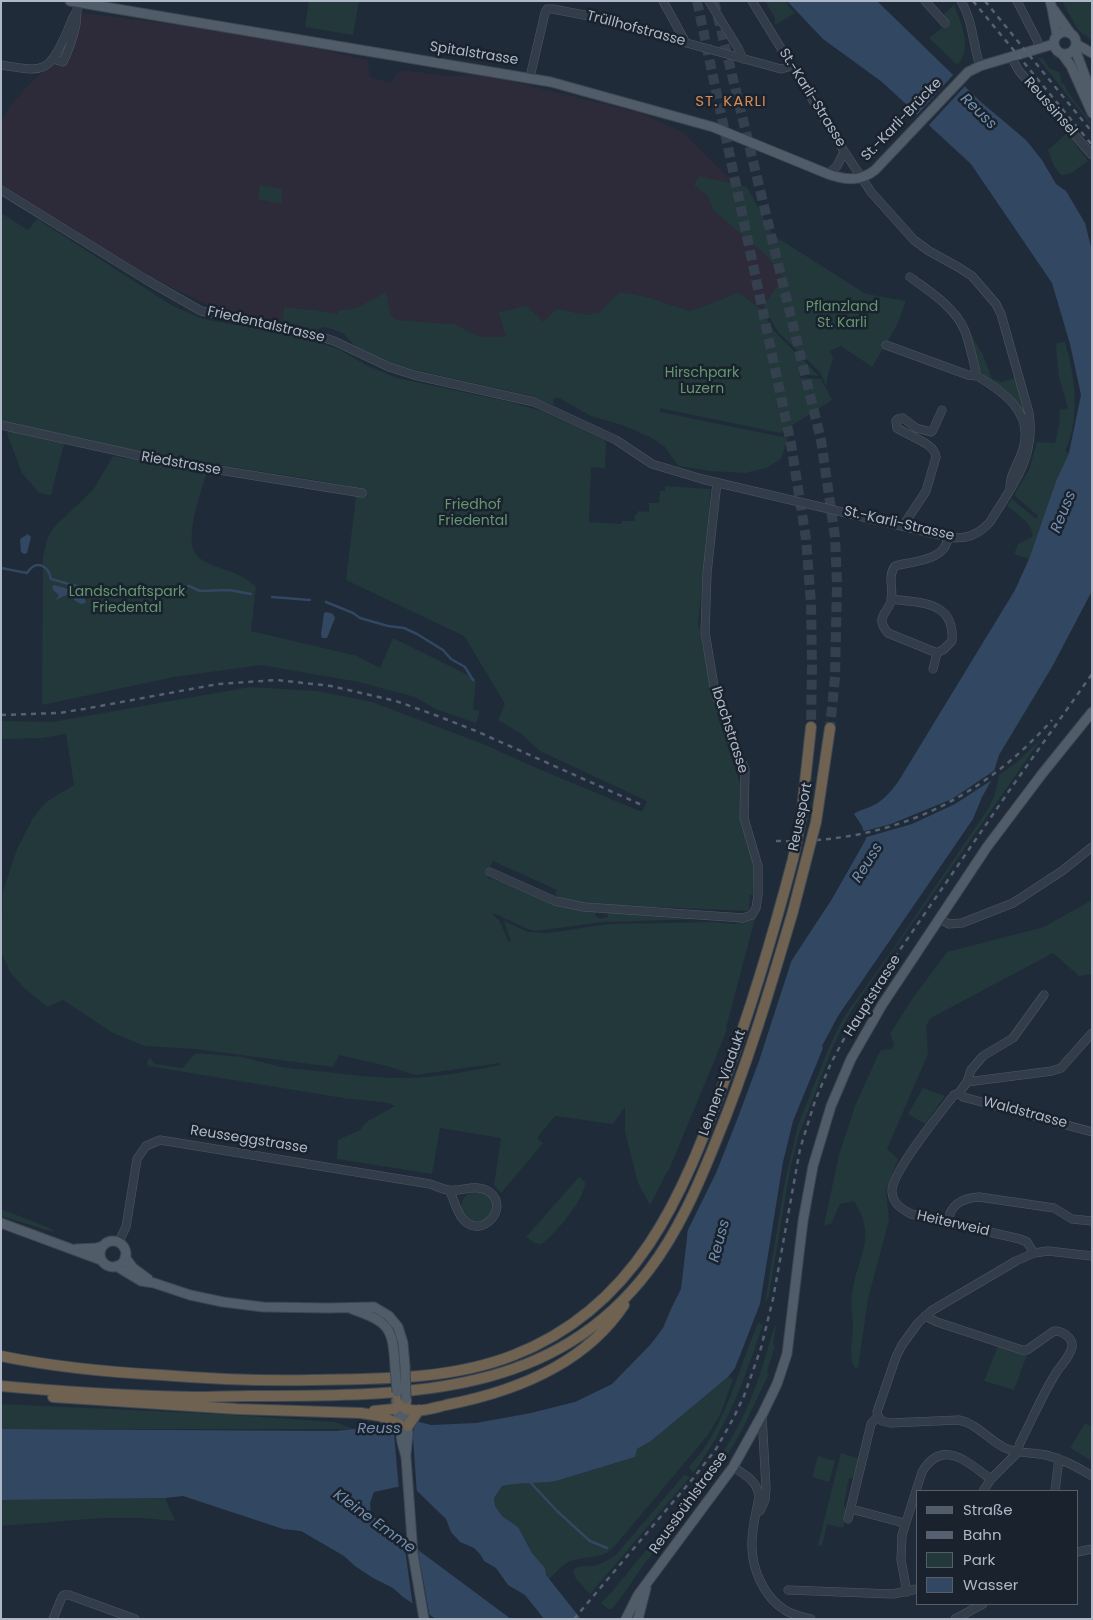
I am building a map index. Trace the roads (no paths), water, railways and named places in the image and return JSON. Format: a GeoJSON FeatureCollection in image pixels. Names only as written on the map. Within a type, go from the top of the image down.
{"type":"FeatureCollection","features":[{"type":"Feature","properties":{"kind":"highway"},"geometry":{"type":"LineString","coordinates":[[1,1356],[59,1366],[114,1372],[258,1380],[417,1376],[477,1366],[516,1354],[540,1343],[586,1314],[623,1279],[651,1242],[665,1220],[698,1152],[735,1052],[778,916],[801,819],[811,727]]}},
{"type":"Feature","properties":{"kind":"highway","name":"Reussport"},"geometry":{"type":"LineString","coordinates":[[793,911],[816,822],[830,728]]}},
{"type":"Feature","properties":{"kind":"highway","name":"Lehnen-Viadukt"},"geometry":{"type":"LineString","coordinates":[[632,1291],[659,1256],[688,1207],[727,1116],[755,1036],[793,911]]}},
{"type":"Feature","properties":{"kind":"highway"},"geometry":{"type":"LineString","coordinates":[[6,1386],[161,1396],[316,1395],[435,1388],[490,1378],[530,1363],[566,1344],[606,1315],[632,1291]]}},
{"type":"Feature","properties":{"kind":"highway"},"geometry":{"type":"LineString","coordinates":[[360,1413],[387,1410],[403,1405],[419,1410],[480,1398],[519,1385],[553,1368],[596,1338],[612,1322],[632,1291]]}},
{"type":"Feature","properties":{"kind":"highway"},"geometry":{"type":"LineString","coordinates":[[1,1379],[84,1386],[172,1390],[218,1396]]}},
{"type":"Feature","properties":{"kind":"highway"},"geometry":{"type":"LineString","coordinates":[[6,1386],[53,1397],[237,1410],[360,1413],[380,1416],[402,1427],[419,1410]]}},
{"type":"Feature","properties":{"kind":"highway"},"geometry":{"type":"LineString","coordinates":[[397,1392],[403,1405]]}},
{"type":"Feature","properties":{"kind":"main road","name":"Spitalstrasse"},"geometry":{"type":"LineString","coordinates":[[76,2],[270,36],[530,77],[714,127],[844,179],[862,178]]}},
{"type":"Feature","properties":{"kind":"main road"},"geometry":{"type":"LineString","coordinates":[[1051,4],[1075,37],[1078,63],[1092,95]]}},
{"type":"Feature","properties":{"kind":"main road"},"geometry":{"type":"LineString","coordinates":[[1051,4],[1057,35],[1054,44],[1056,50],[1062,54],[1071,66],[1092,113]]}},
{"type":"Feature","properties":{"kind":"main road"},"geometry":{"type":"LineString","coordinates":[[1057,35],[1063,32],[1071,34]]}},
{"type":"Feature","properties":{"kind":"main road","name":"St.-Karli-Brücke"},"geometry":{"type":"LineString","coordinates":[[862,178],[875,170],[961,78],[980,66],[1054,44]]}},
{"type":"Feature","properties":{"kind":"main road"},"geometry":{"type":"LineString","coordinates":[[1076,46],[1092,53]]}},
{"type":"Feature","properties":{"kind":"main road"},"geometry":{"type":"LineString","coordinates":[[1062,54],[1070,53],[1076,46]]}},
{"type":"Feature","properties":{"kind":"main road","name":"Hauptstrasse"},"geometry":{"type":"LineString","coordinates":[[788,1343],[809,1185],[818,1146],[831,1106],[851,1059],[869,1026],[1000,829],[1092,712]]}},
{"type":"Feature","properties":{"kind":"main road"},"geometry":{"type":"LineString","coordinates":[[1,1223],[101,1260],[109,1266],[116,1266],[122,1263],[125,1257]]}},
{"type":"Feature","properties":{"kind":"main road"},"geometry":{"type":"LineString","coordinates":[[73,1249],[96,1248],[109,1242],[118,1243],[123,1247],[125,1257],[132,1268],[154,1283]]}},
{"type":"Feature","properties":{"kind":"main road"},"geometry":{"type":"LineString","coordinates":[[101,1260],[100,1252],[103,1246]]}},
{"type":"Feature","properties":{"kind":"main road"},"geometry":{"type":"LineString","coordinates":[[116,1266],[137,1279],[206,1299],[242,1305],[374,1307],[389,1316],[401,1333],[397,1392]]}},
{"type":"Feature","properties":{"kind":"main road","name":"Reussbühlstrasse"},"geometry":{"type":"LineString","coordinates":[[626,1619],[634,1601],[733,1467],[762,1415],[782,1371],[788,1343]]}},
{"type":"Feature","properties":{"kind":"main road"},"geometry":{"type":"LineString","coordinates":[[400,1367],[403,1405],[402,1427],[413,1554],[424,1619]]}},
{"type":"Feature","properties":{"kind":"main road"},"geometry":{"type":"LineString","coordinates":[[638,1619],[649,1580]]}},
{"type":"Feature","properties":{"kind":"street"},"geometry":{"type":"LineString","coordinates":[[663,1],[686,43]]}},
{"type":"Feature","properties":{"kind":"street"},"geometry":{"type":"LineString","coordinates":[[709,1],[743,59]]}},
{"type":"Feature","properties":{"kind":"street","name":"St.-Karli-Strasse"},"geometry":{"type":"LineString","coordinates":[[717,482],[948,537],[970,537],[990,522],[1023,468],[1030,442],[1031,424],[1029,413],[1001,314],[996,304],[972,276],[914,240],[871,192],[844,152],[752,1]]}},
{"type":"Feature","properties":{"kind":"street"},"geometry":{"type":"LineString","coordinates":[[925,1],[945,23]]}},
{"type":"Feature","properties":{"kind":"street"},"geometry":{"type":"LineString","coordinates":[[961,1],[966,9],[971,26],[980,66]]}},
{"type":"Feature","properties":{"kind":"street"},"geometry":{"type":"LineString","coordinates":[[1018,1],[1040,49]]}},
{"type":"Feature","properties":{"kind":"street"},"geometry":{"type":"LineString","coordinates":[[1,65],[34,70],[47,65],[53,59],[68,30],[71,19],[75,14],[76,2]]}},
{"type":"Feature","properties":{"kind":"street","name":"Trüllhofstrasse"},"geometry":{"type":"LineString","coordinates":[[530,77],[547,9],[589,16],[781,69],[791,66]]}},
{"type":"Feature","properties":{"kind":"street","name":"Reussinsel"},"geometry":{"type":"LineString","coordinates":[[1011,58],[1019,71],[1092,155]]}},
{"type":"Feature","properties":{"kind":"street"},"geometry":{"type":"LineString","coordinates":[[828,174],[837,166],[844,152]]}},
{"type":"Feature","properties":{"kind":"street","name":"Friedentalstrasse"},"geometry":{"type":"LineString","coordinates":[[1,190],[145,279],[201,311],[316,335],[334,341],[397,370],[534,402],[616,440],[652,464],[717,482]]}},
{"type":"Feature","properties":{"kind":"street"},"geometry":{"type":"LineString","coordinates":[[910,277],[936,296],[957,317],[964,329],[977,376]]}},
{"type":"Feature","properties":{"kind":"street"},"geometry":{"type":"LineString","coordinates":[[886,345],[968,375],[977,376],[1006,395],[1018,409],[1026,434],[1023,450],[1010,480],[1010,490]]}},
{"type":"Feature","properties":{"kind":"street"},"geometry":{"type":"LineString","coordinates":[[903,526],[926,491],[936,457],[931,447],[897,428],[896,422],[898,419],[903,418],[916,428],[931,432],[934,430],[942,410]]}},
{"type":"Feature","properties":{"kind":"street","name":"Riedstrasse"},"geometry":{"type":"LineString","coordinates":[[1,425],[163,462],[362,493]]}},
{"type":"Feature","properties":{"kind":"street","name":"Ibachstrasse"},"geometry":{"type":"LineString","coordinates":[[490,872],[555,902],[584,907],[743,918],[749,917],[753,913],[758,895],[758,866],[744,818],[745,769],[733,744],[715,692],[705,632],[707,573],[717,482]]}},
{"type":"Feature","properties":{"kind":"street"},"geometry":{"type":"LineString","coordinates":[[892,599],[923,603],[943,611],[953,629],[952,641],[944,649],[936,653],[888,633],[884,628],[882,619],[892,599],[890,578],[891,571],[895,566],[937,555],[945,548],[948,537]]}},
{"type":"Feature","properties":{"kind":"street"},"geometry":{"type":"LineString","coordinates":[[933,669],[936,653]]}},
{"type":"Feature","properties":{"kind":"street"},"geometry":{"type":"LineString","coordinates":[[940,919],[949,924],[962,923],[1013,903],[1062,871],[1092,847]]}},
{"type":"Feature","properties":{"kind":"street","name":"Heiterweid"},"geometry":{"type":"LineString","coordinates":[[1034,1253],[1027,1242],[1020,1239],[911,1214],[901,1209],[894,1201],[892,1191],[893,1183],[900,1169],[954,1095],[968,1082],[971,1070],[990,1052],[1013,1038],[1044,995]]}},
{"type":"Feature","properties":{"kind":"street"},"geometry":{"type":"LineString","coordinates":[[968,1082],[1052,1071],[1061,1068],[1092,1033]]}},
{"type":"Feature","properties":{"kind":"street","name":"Waldstrasse"},"geometry":{"type":"LineString","coordinates":[[958,1093],[963,1097],[1092,1132]]}},
{"type":"Feature","properties":{"kind":"street","name":"Reusseggstrasse"},"geometry":{"type":"LineString","coordinates":[[118,1243],[126,1227],[136,1159],[146,1146],[160,1140],[430,1184],[449,1190],[477,1188],[488,1191],[496,1200],[496,1214],[491,1221],[484,1225],[474,1226],[468,1224],[463,1219],[449,1190]]}},
{"type":"Feature","properties":{"kind":"street"},"geometry":{"type":"LineString","coordinates":[[948,1223],[951,1208],[957,1203],[979,1197],[1054,1208],[1072,1219],[1092,1221]]}},
{"type":"Feature","properties":{"kind":"street"},"geometry":{"type":"LineString","coordinates":[[1092,1256],[1048,1251],[1034,1253],[941,1304],[925,1316],[906,1337],[896,1356],[877,1412],[882,1421],[890,1423],[959,1420],[967,1422],[974,1425],[997,1443],[1017,1453],[1036,1454],[1059,1459],[1092,1476]]}},
{"type":"Feature","properties":{"kind":"street"},"geometry":{"type":"LineString","coordinates":[[925,1316],[936,1322],[1022,1350],[1027,1350],[1054,1331],[1059,1331],[1070,1339],[1072,1344],[1072,1349],[1056,1374],[1020,1443],[1017,1453],[990,1479],[984,1490]]}},
{"type":"Feature","properties":{"kind":"street"},"geometry":{"type":"LineString","coordinates":[[755,1522],[765,1500],[766,1488],[762,1415]]}},
{"type":"Feature","properties":{"kind":"street"},"geometry":{"type":"LineString","coordinates":[[848,1519],[871,1424],[878,1416]]}},
{"type":"Feature","properties":{"kind":"street"},"geometry":{"type":"LineString","coordinates":[[906,1592],[900,1548],[904,1523],[922,1472],[931,1461],[945,1454],[962,1458],[990,1479]]}},
{"type":"Feature","properties":{"kind":"street"},"geometry":{"type":"LineString","coordinates":[[1055,1490],[1059,1459]]}},
{"type":"Feature","properties":{"kind":"street"},"geometry":{"type":"LineString","coordinates":[[733,1467],[750,1478],[758,1490],[759,1497],[751,1546],[757,1572],[772,1599],[786,1615],[811,1619]]}},
{"type":"Feature","properties":{"kind":"street"},"geometry":{"type":"LineString","coordinates":[[851,1509],[904,1523]]}},
{"type":"Feature","properties":{"kind":"street"},"geometry":{"type":"LineString","coordinates":[[1078,1552],[1092,1549]]}},
{"type":"Feature","properties":{"kind":"street"},"geometry":{"type":"LineString","coordinates":[[788,1590],[874,1594],[906,1592],[916,1589]]}},
{"type":"Feature","properties":{"kind":"street"},"geometry":{"type":"LineString","coordinates":[[53,1619],[64,1595],[69,1595],[136,1619]]}},
{"type":"Feature","properties":{"kind":"street"},"geometry":{"type":"LineString","coordinates":[[955,1619],[981,1605]]}},
{"type":"Feature","properties":{"kind":"water"},"geometry":{"type":"Polygon","coordinates":[[[787,1],[877,1],[981,102],[1026,140],[1042,160],[1056,184],[1066,191],[1085,223],[1092,251],[1092,591],[1052,667],[999,755],[991,781],[973,819],[838,1016],[822,1046],[823,1048],[793,1121],[783,1162],[760,1304],[735,1368],[728,1377],[651,1441],[637,1449],[635,1457],[556,1481],[502,1486],[494,1498],[495,1506],[502,1516],[518,1527],[532,1553],[545,1568],[546,1575],[581,1619],[544,1619],[525,1595],[508,1585],[496,1568],[484,1561],[474,1548],[460,1542],[451,1532],[446,1519],[415,1489],[397,1487],[374,1492],[370,1503],[371,1515],[511,1619],[436,1619],[393,1588],[355,1566],[344,1556],[301,1531],[283,1529],[183,1496],[165,1498],[1,1500],[1,1429],[335,1431],[354,1429],[400,1417],[431,1425],[476,1423],[531,1413],[575,1402],[612,1384],[651,1344],[663,1328],[681,1289],[687,1238],[691,1168],[767,977],[792,960],[832,899],[866,839],[862,826],[854,814],[881,801],[898,782],[1015,590],[1029,559],[1056,481],[1069,453],[1081,395],[1070,344],[1052,283],[971,164],[882,82],[823,39],[787,1]]]}},
{"type":"Feature","properties":{"kind":"water"},"geometry":{"type":"Polygon","coordinates":[[[28,534],[31,537],[27,553],[24,554],[21,552],[20,539],[28,534]]]}},
{"type":"Feature","properties":{"kind":"water"},"geometry":{"type":"Polygon","coordinates":[[[54,585],[84,593],[86,603],[81,604],[67,595],[56,600],[59,595],[52,587],[54,585]]]}},
{"type":"Feature","properties":{"kind":"water"},"geometry":{"type":"Polygon","coordinates":[[[324,613],[333,614],[335,618],[327,638],[322,638],[324,613]]]}},
{"type":"Feature","properties":{"kind":"waterway"},"geometry":{"type":"LineString","coordinates":[[1,568],[27,573],[34,566],[38,565],[47,570],[51,579],[92,592],[113,595],[151,596],[189,586],[200,591],[229,590],[251,594]]}},
{"type":"Feature","properties":{"kind":"waterway"},"geometry":{"type":"LineString","coordinates":[[272,597],[310,600]]}},
{"type":"Feature","properties":{"kind":"waterway"},"geometry":{"type":"LineString","coordinates":[[326,602],[353,613],[360,618],[388,626],[404,628],[417,634],[443,650],[451,659],[465,667],[473,680]]}},
{"type":"Feature","properties":{"kind":"waterway"},"geometry":{"type":"LineString","coordinates":[[529,1481],[558,1512],[590,1541],[607,1548]]}},
{"type":"Feature","properties":{"kind":"tunnel"},"geometry":{"type":"LineString","coordinates":[[697,1],[791,444],[806,539],[811,603],[811,727]]}},
{"type":"Feature","properties":{"kind":"tunnel"},"geometry":{"type":"LineString","coordinates":[[714,1],[821,440],[835,537],[837,584],[835,677],[830,728]]}},
{"type":"Feature","properties":{"kind":"railway"},"geometry":{"type":"LineString","coordinates":[[973,1],[1092,145]]}},
{"type":"Feature","properties":{"kind":"railway"},"geometry":{"type":"LineString","coordinates":[[985,1],[1092,132]]}},
{"type":"Feature","properties":{"kind":"railway"},"geometry":{"type":"LineString","coordinates":[[574,1619],[695,1476],[716,1449],[733,1419],[744,1396],[761,1348],[773,1299],[800,1149],[815,1101],[831,1063],[873,989],[1092,674]]}},
{"type":"Feature","properties":{"kind":"railway"},"geometry":{"type":"LineString","coordinates":[[1,715],[59,713],[218,684],[277,680],[331,686],[396,701],[435,715],[476,731],[644,806]]}},
{"type":"Feature","properties":{"kind":"railway"},"geometry":{"type":"LineString","coordinates":[[776,841],[817,840],[856,835],[893,826],[928,812],[962,795],[994,774],[1024,749],[1052,720]]}},
{"type":"Feature","properties":{"kind":"district","name":"ST. KARLI"},"geometry":{"type":"Point","coordinates":[731,102]}},
{"type":"Feature","properties":{"kind":"water label","name":"Reuss"},"geometry":{"type":"Point","coordinates":[978,112]}},
{"type":"Feature","properties":{"kind":"water label","name":"Reuss"},"geometry":{"type":"Point","coordinates":[1064,512]}},
{"type":"Feature","properties":{"kind":"water label","name":"Reuss"},"geometry":{"type":"Point","coordinates":[868,863]}},
{"type":"Feature","properties":{"kind":"water label","name":"Reuss"},"geometry":{"type":"Point","coordinates":[720,1241]}},
{"type":"Feature","properties":{"kind":"water label","name":"Reuss"},"geometry":{"type":"Point","coordinates":[379,1429]}},
{"type":"Feature","properties":{"kind":"water label","name":"Kleine Emme"},"geometry":{"type":"Point","coordinates":[374,1522]}},
{"type":"Feature","properties":{"kind":"park label","name":"Pflanzland St. Karli"},"geometry":{"type":"Point","coordinates":[842,316]}},
{"type":"Feature","properties":{"kind":"park label","name":"Hirschpark Luzern"},"geometry":{"type":"Point","coordinates":[702,382]}},
{"type":"Feature","properties":{"kind":"park label","name":"Friedhof Friedental"},"geometry":{"type":"Point","coordinates":[473,514]}},
{"type":"Feature","properties":{"kind":"park label","name":"Landschaftspark Friedental"},"geometry":{"type":"Point","coordinates":[127,600]}}]}
